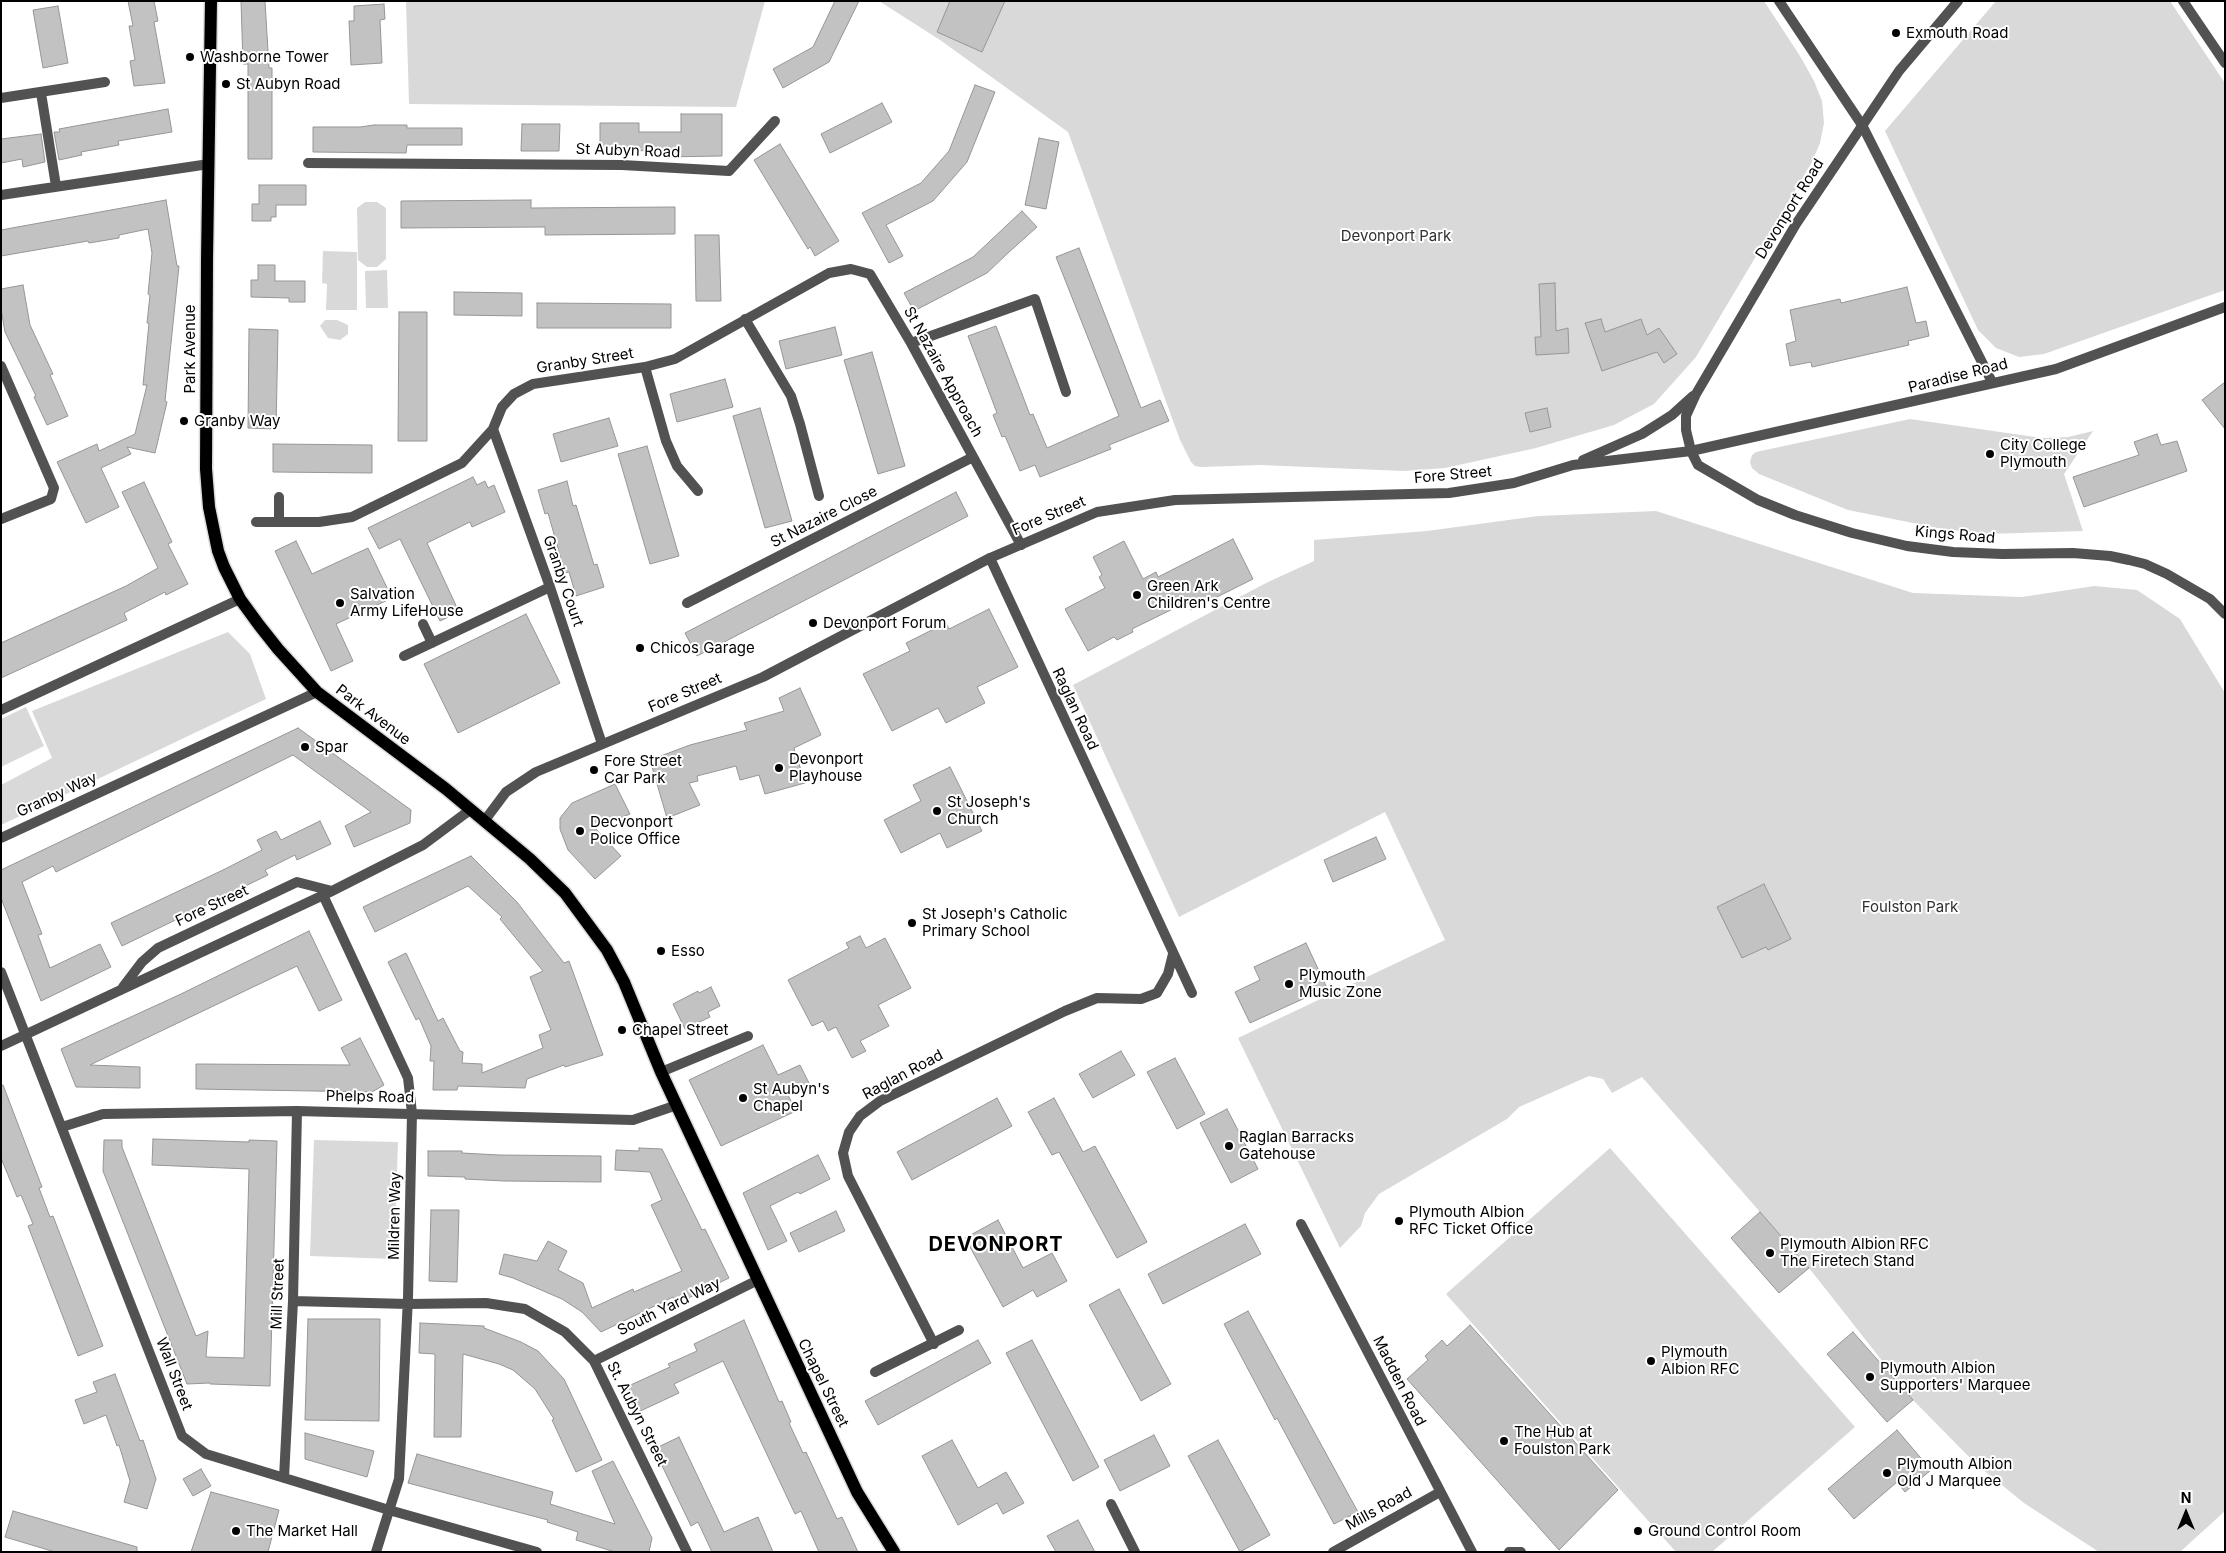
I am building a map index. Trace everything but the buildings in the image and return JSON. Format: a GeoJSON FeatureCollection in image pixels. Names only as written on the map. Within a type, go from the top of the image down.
{"type":"FeatureCollection","features":[{"type":"Feature","properties":{"kind":"main road","name":"Park Avenue"},"geometry":{"type":"LineString","coordinates":[[211,1],[206,469],[209,507],[218,551],[240,599],[278,649],[317,692],[485,820]]}},
{"type":"Feature","properties":{"kind":"main road","name":"Chapel Street"},"geometry":{"type":"LineString","coordinates":[[485,820],[530,859],[564,893],[607,950],[624,982],[661,1072],[857,1492],[894,1552]]}},
{"type":"Feature","properties":{"kind":"street"},"geometry":{"type":"LineString","coordinates":[[1779,1],[1862,125],[1992,382]]}},
{"type":"Feature","properties":{"kind":"street","name":"Devonport Road"},"geometry":{"type":"LineString","coordinates":[[1691,451],[1686,430],[1686,416],[1696,394],[1796,224],[1898,71],[1958,1]]}},
{"type":"Feature","properties":{"kind":"street"},"geometry":{"type":"LineString","coordinates":[[2183,1],[2225,63]]}},
{"type":"Feature","properties":{"kind":"street"},"geometry":{"type":"LineString","coordinates":[[1,98],[105,82]]}},
{"type":"Feature","properties":{"kind":"street"},"geometry":{"type":"LineString","coordinates":[[41,93],[56,186]]}},
{"type":"Feature","properties":{"kind":"street","name":"St Aubyn Road"},"geometry":{"type":"LineString","coordinates":[[308,162],[622,165],[729,171],[775,122]]}},
{"type":"Feature","properties":{"kind":"street"},"geometry":{"type":"LineString","coordinates":[[1,195],[208,164]]}},
{"type":"Feature","properties":{"kind":"street","name":"St Nazaire Approach"},"geometry":{"type":"LineString","coordinates":[[806,285],[829,273],[850,269],[870,274],[911,343],[1021,545]]}},
{"type":"Feature","properties":{"kind":"street","name":"Granby Street"},"geometry":{"type":"LineString","coordinates":[[256,522],[319,522],[352,517],[462,463],[493,429],[502,407],[514,394],[533,384],[645,367],[675,359],[806,285]]}},
{"type":"Feature","properties":{"kind":"street"},"geometry":{"type":"LineString","coordinates":[[911,343],[1035,300],[1066,392]]}},
{"type":"Feature","properties":{"kind":"street","name":"Paradise Road"},"geometry":{"type":"LineString","coordinates":[[1691,451],[2056,369],[2225,307]]}},
{"type":"Feature","properties":{"kind":"street"},"geometry":{"type":"LineString","coordinates":[[746,319],[790,396],[800,424],[819,496]]}},
{"type":"Feature","properties":{"kind":"street"},"geometry":{"type":"LineString","coordinates":[[1,366],[54,488],[51,499],[1,519]]}},
{"type":"Feature","properties":{"kind":"street"},"geometry":{"type":"LineString","coordinates":[[645,367],[666,441],[677,466],[698,491]]}},
{"type":"Feature","properties":{"kind":"street"},"geometry":{"type":"LineString","coordinates":[[1574,465],[1642,434],[1672,415],[1696,394]]}},
{"type":"Feature","properties":{"kind":"street","name":"Granby Court"},"geometry":{"type":"LineString","coordinates":[[493,429],[550,587],[602,744]]}},
{"type":"Feature","properties":{"kind":"street","name":"Fore Street"},"geometry":{"type":"LineString","coordinates":[[485,820],[506,792],[536,772],[763,677],[990,558],[1096,512],[1174,500],[1449,493],[1514,483],[1574,465],[1691,451]]}},
{"type":"Feature","properties":{"kind":"street","name":"Kings Road"},"geometry":{"type":"LineString","coordinates":[[1691,451],[1698,465],[1758,500],[1795,515],[1845,531],[1907,546],[1953,552],[2002,554],[2073,553],[2110,556],[2129,560],[2145,564],[2167,574],[2210,599],[2225,614]]}},
{"type":"Feature","properties":{"kind":"street","name":"St Nazaire Close"},"geometry":{"type":"LineString","coordinates":[[687,603],[973,457]]}},
{"type":"Feature","properties":{"kind":"street"},"geometry":{"type":"LineString","coordinates":[[279,497],[279,522]]}},
{"type":"Feature","properties":{"kind":"street","name":"Raglan Road"},"geometry":{"type":"LineString","coordinates":[[990,558],[1192,993]]}},
{"type":"Feature","properties":{"kind":"street"},"geometry":{"type":"LineString","coordinates":[[404,656],[550,587]]}},
{"type":"Feature","properties":{"kind":"street"},"geometry":{"type":"LineString","coordinates":[[1,710],[240,599]]}},
{"type":"Feature","properties":{"kind":"street"},"geometry":{"type":"LineString","coordinates":[[423,624],[432,643]]}},
{"type":"Feature","properties":{"kind":"street","name":"Granby Way"},"geometry":{"type":"LineString","coordinates":[[1,838],[317,692]]}},
{"type":"Feature","properties":{"kind":"street","name":"Fore Street"},"geometry":{"type":"LineString","coordinates":[[1,1046],[328,893],[422,845],[470,810]]}},
{"type":"Feature","properties":{"kind":"street","name":"Fore Street"},"geometry":{"type":"LineString","coordinates":[[121,990],[142,962],[158,948],[297,882],[328,893]]}},
{"type":"Feature","properties":{"kind":"street","name":"Mildren Way"},"geometry":{"type":"LineString","coordinates":[[328,893],[408,1078],[412,1113],[408,1304],[400,1479],[388,1510],[376,1552]]}},
{"type":"Feature","properties":{"kind":"street","name":"Raglan Road"},"geometry":{"type":"LineString","coordinates":[[934,1344],[848,1176],[843,1153],[849,1132],[860,1116],[880,1101],[1065,1011],[1097,998],[1141,999],[1157,993],[1168,974],[1173,954]]}},
{"type":"Feature","properties":{"kind":"street","name":"Wall Street"},"geometry":{"type":"LineString","coordinates":[[1,972],[182,1436],[206,1454],[388,1510],[538,1552]]}},
{"type":"Feature","properties":{"kind":"street"},"geometry":{"type":"LineString","coordinates":[[661,1072],[748,1036]]}},
{"type":"Feature","properties":{"kind":"street","name":"Phelps Road"},"geometry":{"type":"LineString","coordinates":[[62,1127],[103,1114],[297,1111],[633,1120],[677,1105]]}},
{"type":"Feature","properties":{"kind":"street","name":"Mill Street"},"geometry":{"type":"LineString","coordinates":[[284,1478],[293,1301],[297,1111]]}},
{"type":"Feature","properties":{"kind":"street","name":"Madden Road"},"geometry":{"type":"LineString","coordinates":[[1300,1224],[1472,1552]]}},
{"type":"Feature","properties":{"kind":"street","name":"South Yard Way"},"geometry":{"type":"LineString","coordinates":[[594,1361],[758,1280]]}},
{"type":"Feature","properties":{"kind":"street","name":"St. Aubyn Street"},"geometry":{"type":"LineString","coordinates":[[293,1301],[408,1304],[486,1303],[525,1309],[565,1332],[594,1361],[687,1552]]}},
{"type":"Feature","properties":{"kind":"street"},"geometry":{"type":"LineString","coordinates":[[875,1372],[960,1330]]}},
{"type":"Feature","properties":{"kind":"street","name":"Mills Road"},"geometry":{"type":"LineString","coordinates":[[1333,1552],[1440,1492]]}},
{"type":"Feature","properties":{"kind":"street"},"geometry":{"type":"LineString","coordinates":[[1111,1504],[1135,1552]]}},
{"type":"Feature","properties":{"kind":"street"},"geometry":{"type":"LineString","coordinates":[[1510,1552],[1521,1552]]}},
{"type":"Feature","properties":{"kind":"green space"},"geometry":{"type":"Polygon","coordinates":[[[406,1],[765,1],[736,107],[409,104],[406,1]]]}},
{"type":"Feature","properties":{"kind":"green space","name":"Devonport Park"},"geometry":{"type":"Polygon","coordinates":[[[879,1],[1764,1],[1814,81],[1822,101],[1824,123],[1820,143],[1812,162],[1696,357],[1654,404],[1614,425],[1536,448],[1445,468],[1404,471],[1260,465],[1201,467],[1195,466],[1191,462],[1180,440],[1068,132],[940,40],[879,1]]]}},
{"type":"Feature","properties":{"kind":"green space"},"geometry":{"type":"Polygon","coordinates":[[[1996,1],[2170,1],[2225,83],[2225,290],[2044,354],[2019,357],[1996,348],[1978,330],[1885,131],[1996,1]]]}},
{"type":"Feature","properties":{"kind":"green space"},"geometry":{"type":"Polygon","coordinates":[[[365,202],[377,202],[386,208],[386,259],[377,267],[367,267],[358,260],[357,208],[365,202]]]}},
{"type":"Feature","properties":{"kind":"green space"},"geometry":{"type":"Polygon","coordinates":[[[323,251],[357,252],[357,310],[326,310],[327,284],[322,283],[323,251]]]}},
{"type":"Feature","properties":{"kind":"green space"},"geometry":{"type":"Polygon","coordinates":[[[387,270],[388,308],[366,308],[365,271],[387,270]]]}},
{"type":"Feature","properties":{"kind":"green space"},"geometry":{"type":"Polygon","coordinates":[[[325,320],[337,320],[348,325],[348,334],[340,340],[328,338],[320,326],[325,320]]]}},
{"type":"Feature","properties":{"kind":"green space"},"geometry":{"type":"Polygon","coordinates":[[[1910,419],[2042,438],[2068,437],[2093,431],[2064,474],[2083,531],[1987,534],[1943,529],[1848,510],[1759,474],[1752,468],[1750,462],[1752,455],[1756,452],[1910,419]]]}},
{"type":"Feature","properties":{"kind":"green space","name":"Foulston Park"},"geometry":{"type":"Polygon","coordinates":[[[1656,511],[1913,593],[2022,597],[2094,586],[2137,590],[2180,619],[2225,693],[2225,1511],[2180,1552],[2099,1552],[2024,1503],[1976,1464],[1913,1400],[1809,1268],[1642,1077],[1612,1093],[1603,1079],[1589,1076],[1519,1107],[1507,1119],[1379,1194],[1365,1213],[1361,1226],[1340,1248],[1238,1038],[1445,940],[1385,812],[1179,917],[1073,685],[1268,582],[1314,561],[1314,540],[1427,531],[1538,516],[1656,511]]]}},
{"type":"Feature","properties":{"kind":"green space"},"geometry":{"type":"Polygon","coordinates":[[[228,632],[250,654],[266,699],[1,825],[1,785],[52,758],[32,711],[228,632]]]}},
{"type":"Feature","properties":{"kind":"green space"},"geometry":{"type":"Polygon","coordinates":[[[26,707],[44,746],[1,767],[1,719],[26,707]]]}},
{"type":"Feature","properties":{"kind":"green space"},"geometry":{"type":"Polygon","coordinates":[[[314,1140],[398,1142],[394,1259],[310,1256],[314,1140]]]}},
{"type":"Feature","properties":{"kind":"green space","name":"Plymouth Albion RFC"},"geometry":{"type":"Polygon","coordinates":[[[1610,1148],[1855,1427],[1712,1552],[1676,1552],[1446,1294],[1610,1148]]]}},
{"type":"Feature","properties":{"kind":"place","name":"Exmouth Road"},"geometry":{"type":"Point","coordinates":[1896,33]}},
{"type":"Feature","properties":{"kind":"place","name":"Washborne Tower"},"geometry":{"type":"Point","coordinates":[190,57]}},
{"type":"Feature","properties":{"kind":"place","name":"St Aubyn Road"},"geometry":{"type":"Point","coordinates":[226,84]}},
{"type":"Feature","properties":{"kind":"place","name":"Granby Way"},"geometry":{"type":"Point","coordinates":[184,421]}},
{"type":"Feature","properties":{"kind":"place","name":"City College Plymouth"},"geometry":{"type":"Point","coordinates":[1990,454]}},
{"type":"Feature","properties":{"kind":"place","name":"Green Ark Children's Centre"},"geometry":{"type":"Point","coordinates":[1137,595]}},
{"type":"Feature","properties":{"kind":"place","name":"Salvation Army LifeHouse"},"geometry":{"type":"Point","coordinates":[340,603]}},
{"type":"Feature","properties":{"kind":"place","name":"Devonport Forum"},"geometry":{"type":"Point","coordinates":[813,623]}},
{"type":"Feature","properties":{"kind":"place","name":"Chicos Garage"},"geometry":{"type":"Point","coordinates":[640,648]}},
{"type":"Feature","properties":{"kind":"place","name":"Spar"},"geometry":{"type":"Point","coordinates":[305,747]}},
{"type":"Feature","properties":{"kind":"place","name":"Devonport Playhouse"},"geometry":{"type":"Point","coordinates":[779,768]}},
{"type":"Feature","properties":{"kind":"place","name":"Fore Street Car Park"},"geometry":{"type":"Point","coordinates":[594,770]}},
{"type":"Feature","properties":{"kind":"place","name":"St Joseph's Church"},"geometry":{"type":"Point","coordinates":[937,811]}},
{"type":"Feature","properties":{"kind":"place","name":"Decvonport Police Office"},"geometry":{"type":"Point","coordinates":[580,831]}},
{"type":"Feature","properties":{"kind":"place","name":"St Joseph's Catholic Primary School"},"geometry":{"type":"Point","coordinates":[912,923]}},
{"type":"Feature","properties":{"kind":"place","name":"Esso"},"geometry":{"type":"Point","coordinates":[661,951]}},
{"type":"Feature","properties":{"kind":"place","name":"Plymouth Music Zone"},"geometry":{"type":"Point","coordinates":[1289,984]}},
{"type":"Feature","properties":{"kind":"place","name":"Chapel Street"},"geometry":{"type":"Point","coordinates":[622,1030]}},
{"type":"Feature","properties":{"kind":"place","name":"St Aubyn's Chapel"},"geometry":{"type":"Point","coordinates":[743,1098]}},
{"type":"Feature","properties":{"kind":"place","name":"Raglan Barracks Gatehouse"},"geometry":{"type":"Point","coordinates":[1229,1146]}},
{"type":"Feature","properties":{"kind":"place","name":"Plymouth Albion RFC Ticket Office"},"geometry":{"type":"Point","coordinates":[1399,1221]}},
{"type":"Feature","properties":{"kind":"place","name":"Plymouth Albion RFC The Firetech Stand"},"geometry":{"type":"Point","coordinates":[1770,1253]}},
{"type":"Feature","properties":{"kind":"place","name":"Plymouth Albion RFC"},"geometry":{"type":"Point","coordinates":[1651,1361]}},
{"type":"Feature","properties":{"kind":"place","name":"Plymouth Albion Supporters' Marquee"},"geometry":{"type":"Point","coordinates":[1870,1377]}},
{"type":"Feature","properties":{"kind":"place","name":"The Hub at Foulston Park"},"geometry":{"type":"Point","coordinates":[1504,1441]}},
{"type":"Feature","properties":{"kind":"place","name":"Plymouth Albion Old J Marquee"},"geometry":{"type":"Point","coordinates":[1887,1473]}},
{"type":"Feature","properties":{"kind":"place","name":"The Market Hall"},"geometry":{"type":"Point","coordinates":[236,1531]}},
{"type":"Feature","properties":{"kind":"place","name":"Ground Control Room"},"geometry":{"type":"Point","coordinates":[1638,1531]}},
{"type":"Feature","properties":{"kind":"district","name":"DEVONPORT"},"geometry":{"type":"Point","coordinates":[996,1245]}}]}
